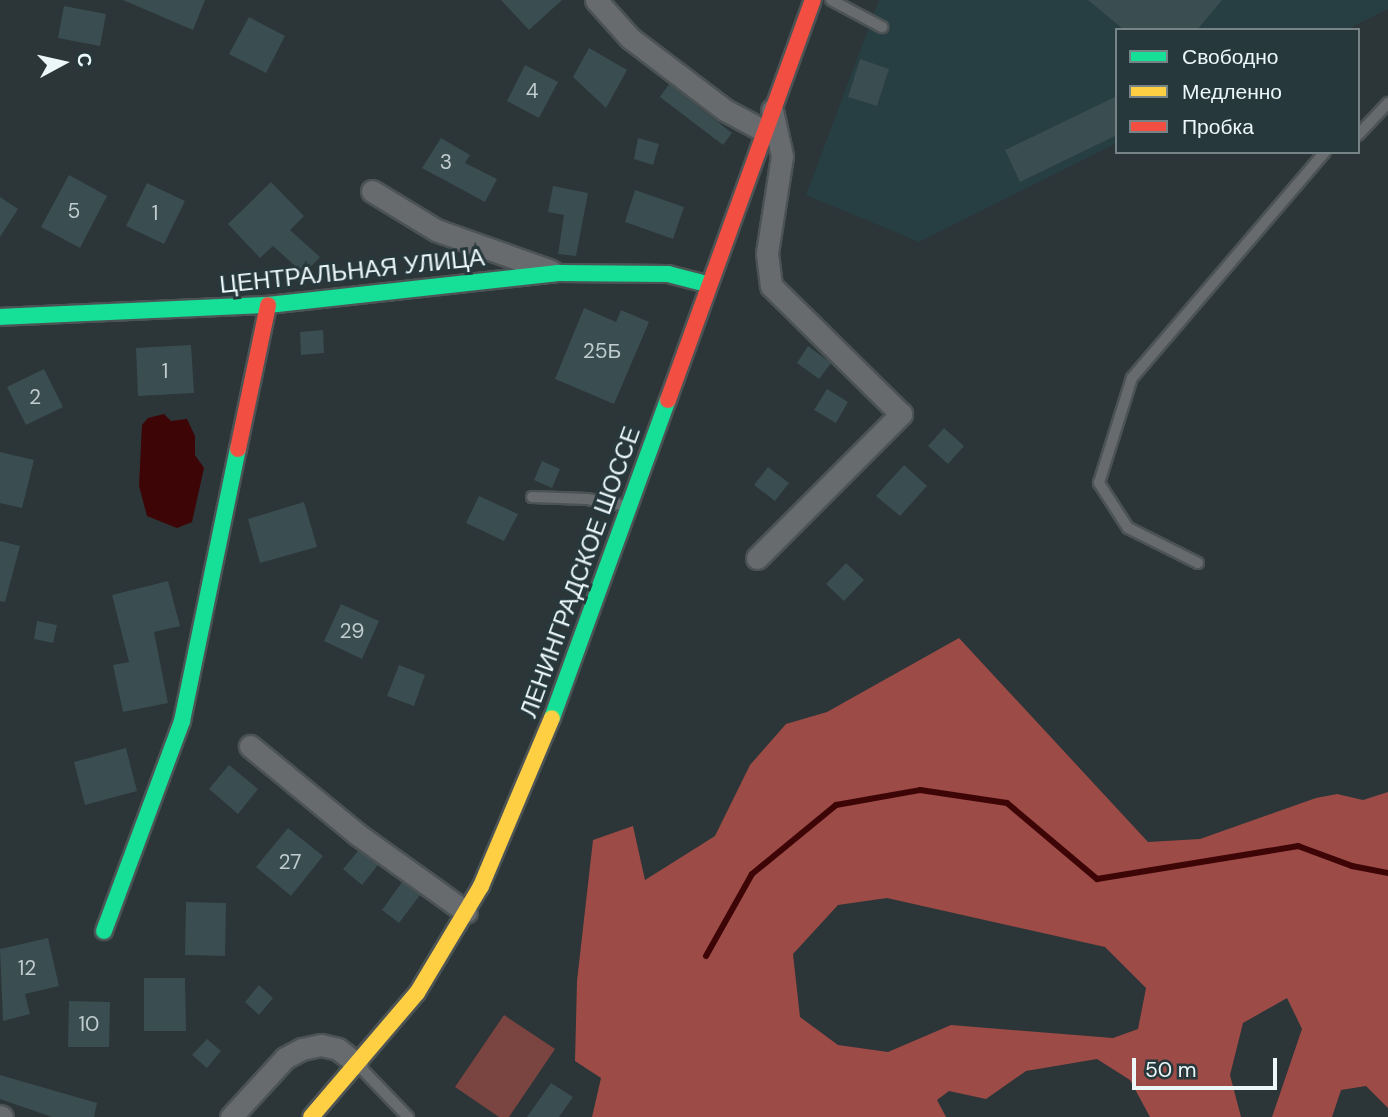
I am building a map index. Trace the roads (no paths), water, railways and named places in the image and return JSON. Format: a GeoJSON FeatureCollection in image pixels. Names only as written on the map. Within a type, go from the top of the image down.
{"type":"FeatureCollection","features":[{"type":"Feature","properties":{"kind":"street"},"geometry":{"type":"LineString","coordinates":[[596,0],[630,38],[725,110],[764,131]]}},
{"type":"Feature","properties":{"kind":"street","name":"ЛЕНИНГРАДСКОЕ ШОССЕ"},"geometry":{"type":"LineString","coordinates":[[311,1117],[417,993],[466,912],[554,714],[707,284],[813,0]]}},
{"type":"Feature","properties":{"kind":"street"},"geometry":{"type":"LineString","coordinates":[[757,558],[901,414],[771,286],[767,253],[782,156],[772,110]]}},
{"type":"Feature","properties":{"kind":"street"},"geometry":{"type":"LineString","coordinates":[[372,191],[436,230],[558,273]]}},
{"type":"Feature","properties":{"kind":"street","name":"ЦЕНТРАЛЬНАЯ УЛИЦА"},"geometry":{"type":"LineString","coordinates":[[0,317],[268,305],[558,273],[668,274],[707,284]]}},
{"type":"Feature","properties":{"kind":"street"},"geometry":{"type":"LineString","coordinates":[[104,931],[182,721],[268,305]]}},
{"type":"Feature","properties":{"kind":"street"},"geometry":{"type":"LineString","coordinates":[[250,746],[357,834],[466,912]]}},
{"type":"Feature","properties":{"kind":"street"},"geometry":{"type":"LineString","coordinates":[[231,1117],[285,1058],[302,1049],[321,1045],[338,1049],[357,1064]]}},
{"type":"Feature","properties":{"kind":"lane"},"geometry":{"type":"LineString","coordinates":[[831,0],[882,27]]}},
{"type":"Feature","properties":{"kind":"lane"},"geometry":{"type":"LineString","coordinates":[[1360,133],[1388,103]]}},
{"type":"Feature","properties":{"kind":"lane"},"geometry":{"type":"LineString","coordinates":[[1198,563],[1128,528],[1099,482],[1132,378],[1323,154]]}},
{"type":"Feature","properties":{"kind":"lane"},"geometry":{"type":"LineString","coordinates":[[532,497],[587,499],[628,507]]}},
{"type":"Feature","properties":{"kind":"lane"},"geometry":{"type":"LineString","coordinates":[[357,1064],[404,1115]]}},
{"type":"Feature","properties":{"kind":"waterway"},"geometry":{"type":"LineString","coordinates":[[706,956],[752,874],[836,805],[920,790],[1007,803],[1097,879],[1298,846],[1352,866],[1388,873]]}}]}
